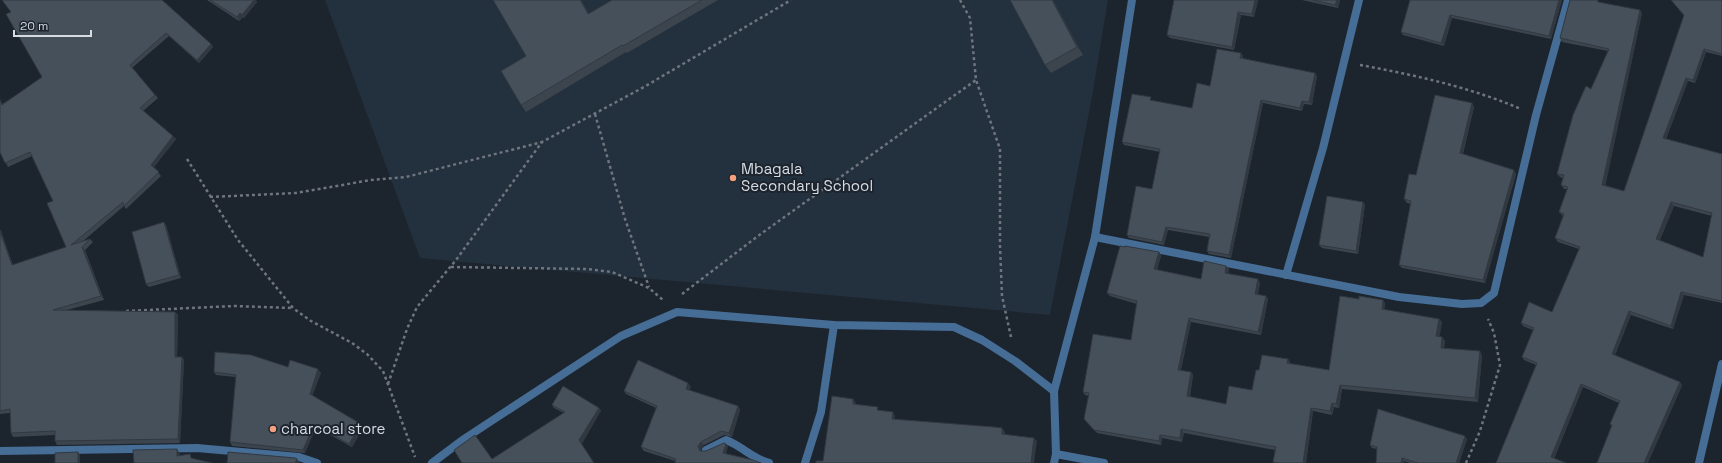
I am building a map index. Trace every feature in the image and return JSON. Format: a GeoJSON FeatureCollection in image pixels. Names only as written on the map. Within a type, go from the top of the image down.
{"type":"FeatureCollection","features":[{"type":"Feature","properties":{"kind":"street"},"geometry":{"type":"LineString","coordinates":[[1054,463],[1056,454],[1054,391],[1095,237],[1132,0]]}},
{"type":"Feature","properties":{"kind":"street"},"geometry":{"type":"LineString","coordinates":[[1286,275],[1323,148],[1360,0]]}},
{"type":"Feature","properties":{"kind":"street"},"geometry":{"type":"LineString","coordinates":[[1095,237],[1399,297],[1462,304],[1482,303],[1494,293],[1536,116],[1568,0]]}},
{"type":"Feature","properties":{"kind":"street"},"geometry":{"type":"LineString","coordinates":[[432,463],[464,439],[621,336],[678,312],[834,325],[954,327],[982,340],[1015,361],[1054,391]]}},
{"type":"Feature","properties":{"kind":"street"},"geometry":{"type":"LineString","coordinates":[[805,463],[821,412],[834,325]]}},
{"type":"Feature","properties":{"kind":"street"},"geometry":{"type":"LineString","coordinates":[[1699,463],[1722,364]]}},
{"type":"Feature","properties":{"kind":"street"},"geometry":{"type":"LineString","coordinates":[[706,450],[726,440],[732,442],[760,461],[769,463]]}},
{"type":"Feature","properties":{"kind":"street"},"geometry":{"type":"LineString","coordinates":[[0,451],[54,452],[197,448],[299,457],[317,463]]}},
{"type":"Feature","properties":{"kind":"street"},"geometry":{"type":"LineString","coordinates":[[1056,454],[1104,463]]}},
{"type":"Feature","properties":{"kind":"path"},"geometry":{"type":"LineString","coordinates":[[210,197],[296,193],[371,180],[406,177],[542,142],[644,87],[791,0]]}},
{"type":"Feature","properties":{"kind":"path"},"geometry":{"type":"LineString","coordinates":[[960,0],[970,18],[976,80],[1000,149],[1000,246],[1002,296],[1015,361]]}},
{"type":"Feature","properties":{"kind":"path"},"geometry":{"type":"LineString","coordinates":[[1344,62],[1421,77],[1485,95],[1536,116]]}},
{"type":"Feature","properties":{"kind":"path"},"geometry":{"type":"LineString","coordinates":[[669,305],[758,236],[976,80]]}},
{"type":"Feature","properties":{"kind":"path"},"geometry":{"type":"LineString","coordinates":[[595,114],[625,220],[649,288]]}},
{"type":"Feature","properties":{"kind":"path"},"geometry":{"type":"LineString","coordinates":[[388,384],[407,329],[417,307],[451,267],[542,142]]}},
{"type":"Feature","properties":{"kind":"path"},"geometry":{"type":"LineString","coordinates":[[187,159],[238,240],[293,308],[311,321],[352,343],[367,354],[383,371],[417,463]]}},
{"type":"Feature","properties":{"kind":"path"},"geometry":{"type":"LineString","coordinates":[[451,267],[587,269],[612,272],[649,288],[678,312]]}},
{"type":"Feature","properties":{"kind":"path"},"geometry":{"type":"LineString","coordinates":[[1466,463],[1480,431],[1500,365],[1494,333],[1482,303]]}},
{"type":"Feature","properties":{"kind":"path"},"geometry":{"type":"LineString","coordinates":[[121,311],[234,306],[293,308]]}},
{"type":"Feature","properties":{"kind":"shaded area","name":"Mbagala Secondary School"},"geometry":{"type":"Polygon","coordinates":[[[325,0],[1108,0],[1092,97],[1050,315],[420,258],[325,0]]]}},
{"type":"Feature","properties":{"kind":"building"},"geometry":{"type":"Polygon","coordinates":[[[2,0],[162,0],[211,44],[197,60],[166,33],[130,65],[155,95],[140,108],[173,136],[151,165],[159,172],[124,206],[123,202],[71,245],[90,239],[82,247],[101,296],[53,310],[175,312],[175,357],[182,357],[178,439],[55,441],[55,431],[11,433],[10,409],[0,411],[0,232],[12,265],[66,247],[47,203],[53,201],[30,152],[5,163],[0,152],[0,101],[2,105],[42,77],[6,14],[11,12],[2,0]]]}},
{"type":"Feature","properties":{"kind":"building"},"geometry":{"type":"Polygon","coordinates":[[[210,0],[254,0],[242,15],[240,13],[237,17],[210,0]]]}},
{"type":"Feature","properties":{"kind":"building"},"geometry":{"type":"Polygon","coordinates":[[[493,0],[580,0],[588,14],[612,0],[702,0],[623,46],[622,45],[521,105],[501,71],[526,56],[493,0]]]}},
{"type":"Feature","properties":{"kind":"building"},"geometry":{"type":"Polygon","coordinates":[[[1010,0],[1052,0],[1077,47],[1045,65],[1010,0]]]}},
{"type":"Feature","properties":{"kind":"building"},"geometry":{"type":"Polygon","coordinates":[[[1174,0],[1255,0],[1252,14],[1238,12],[1232,47],[1167,35],[1174,0]]]}},
{"type":"Feature","properties":{"kind":"building"},"geometry":{"type":"Polygon","coordinates":[[[1313,0],[1337,0],[1335,5],[1313,0]]]}},
{"type":"Feature","properties":{"kind":"building"},"geometry":{"type":"Polygon","coordinates":[[[1410,0],[1559,0],[1549,36],[1450,15],[1441,43],[1401,32],[1410,0]]]}},
{"type":"Feature","properties":{"kind":"building"},"geometry":{"type":"Polygon","coordinates":[[[1570,0],[1598,0],[1598,2],[1640,10],[1602,185],[1624,191],[1684,15],[1671,0],[1722,0],[1722,54],[1704,49],[1693,80],[1686,78],[1663,138],[1722,154],[1722,301],[1681,292],[1671,326],[1629,311],[1612,354],[1680,382],[1644,463],[1597,463],[1612,425],[1610,424],[1620,401],[1581,384],[1551,457],[1566,463],[1496,463],[1537,363],[1522,357],[1534,328],[1521,323],[1529,302],[1552,312],[1580,247],[1555,238],[1564,214],[1559,212],[1568,187],[1561,185],[1564,175],[1557,174],[1573,115],[1586,86],[1591,89],[1609,49],[1560,38],[1570,0]],[[1671,202],[1656,239],[1703,257],[1712,213],[1671,202]]]}},
{"type":"Feature","properties":{"kind":"building"},"geometry":{"type":"Polygon","coordinates":[[[1217,49],[1241,53],[1240,58],[1315,73],[1309,102],[1302,101],[1300,108],[1261,100],[1229,255],[1207,251],[1210,234],[1166,227],[1162,242],[1127,235],[1136,186],[1152,189],[1160,149],[1122,142],[1132,94],[1151,97],[1150,100],[1192,108],[1197,83],[1210,86],[1217,49]]]}},
{"type":"Feature","properties":{"kind":"building"},"geometry":{"type":"Polygon","coordinates":[[[1435,95],[1472,103],[1460,153],[1514,170],[1483,280],[1399,265],[1411,201],[1404,199],[1409,174],[1416,175],[1435,95]]]}},
{"type":"Feature","properties":{"kind":"building"},"geometry":{"type":"Polygon","coordinates":[[[1327,196],[1363,202],[1356,251],[1319,245],[1327,196]]]}},
{"type":"Feature","properties":{"kind":"building"},"geometry":{"type":"Polygon","coordinates":[[[164,222],[179,275],[146,284],[132,232],[164,222]]]}},
{"type":"Feature","properties":{"kind":"building"},"geometry":{"type":"Polygon","coordinates":[[[1120,246],[1159,252],[1154,269],[1201,279],[1204,261],[1226,266],[1225,273],[1258,279],[1255,294],[1266,296],[1258,332],[1189,318],[1178,370],[1191,372],[1187,396],[1226,404],[1229,386],[1252,390],[1256,370],[1259,370],[1262,355],[1288,359],[1287,363],[1329,370],[1340,296],[1359,299],[1359,296],[1383,300],[1382,309],[1439,319],[1436,336],[1442,337],[1441,348],[1480,351],[1475,398],[1340,385],[1336,404],[1332,403],[1330,411],[1311,408],[1303,463],[1273,462],[1276,447],[1181,429],[1180,438],[1160,435],[1159,441],[1094,430],[1084,419],[1089,393],[1083,392],[1093,334],[1131,340],[1137,301],[1107,293],[1120,246]]]}},
{"type":"Feature","properties":{"kind":"building"},"geometry":{"type":"Polygon","coordinates":[[[215,352],[251,355],[288,367],[290,360],[318,369],[310,394],[361,424],[349,444],[314,424],[303,450],[230,442],[236,375],[214,372],[215,352]]]}},
{"type":"Feature","properties":{"kind":"building"},"geometry":{"type":"Polygon","coordinates":[[[638,360],[688,383],[686,389],[738,406],[729,433],[721,431],[701,442],[698,446],[700,451],[706,451],[724,443],[726,444],[723,453],[761,463],[675,463],[676,459],[641,447],[657,406],[624,391],[638,360]]]}},
{"type":"Feature","properties":{"kind":"building"},"geometry":{"type":"Polygon","coordinates":[[[563,386],[599,408],[579,440],[594,463],[462,463],[454,450],[475,435],[492,459],[565,412],[552,405],[563,386]]]}},
{"type":"Feature","properties":{"kind":"building"},"geometry":{"type":"Polygon","coordinates":[[[832,396],[853,399],[853,404],[878,407],[877,410],[893,412],[892,419],[1002,428],[1002,434],[1034,438],[1031,463],[816,463],[816,461],[823,461],[832,396]]]}},
{"type":"Feature","properties":{"kind":"building"},"geometry":{"type":"Polygon","coordinates":[[[1378,409],[1465,436],[1456,463],[1418,463],[1402,458],[1401,463],[1376,463],[1377,447],[1370,445],[1378,409]]]}},
{"type":"Feature","properties":{"kind":"building"},"geometry":{"type":"Polygon","coordinates":[[[177,449],[177,456],[190,454],[191,458],[212,463],[134,463],[133,450],[177,449]]]}},
{"type":"Feature","properties":{"kind":"building"},"geometry":{"type":"Polygon","coordinates":[[[78,452],[78,463],[55,463],[55,453],[78,452]]]}},
{"type":"Feature","properties":{"kind":"building"},"geometry":{"type":"Polygon","coordinates":[[[228,452],[297,459],[295,463],[227,463],[228,452]]]}},
{"type":"Feature","properties":{"kind":"place","name":"Mbagala Secondary School"},"geometry":{"type":"Point","coordinates":[733,178]}},
{"type":"Feature","properties":{"kind":"place","name":"charcoal store"},"geometry":{"type":"Point","coordinates":[273,429]}}]}
